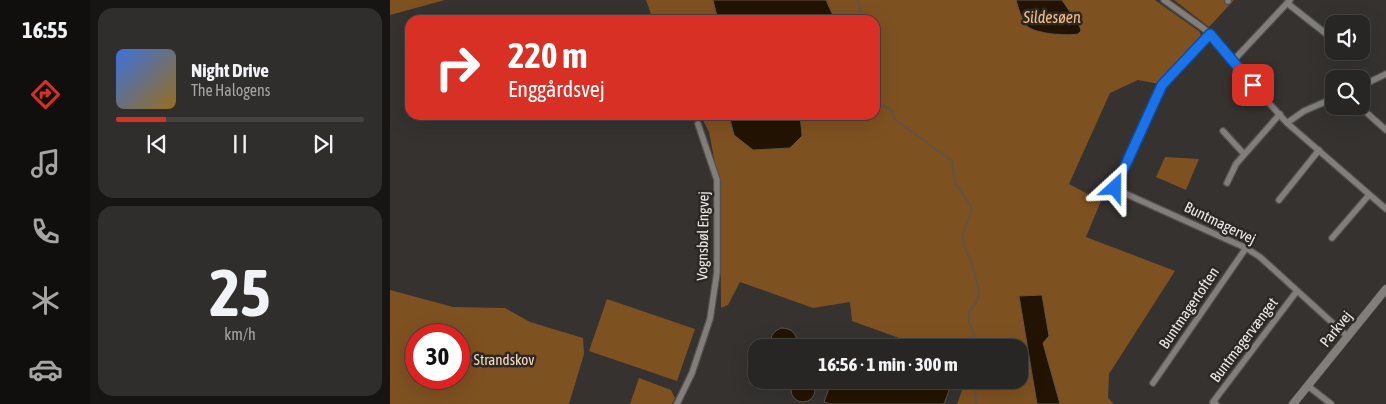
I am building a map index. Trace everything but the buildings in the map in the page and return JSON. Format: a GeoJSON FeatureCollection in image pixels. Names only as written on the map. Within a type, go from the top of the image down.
{"type":"FeatureCollection","features":[{"type":"Feature","properties":{"kind":"street"},"geometry":{"type":"LineString","coordinates":[[1164,0],[1210,34],[1232,62],[1287,123],[1386,209]]}},
{"type":"Feature","properties":{"kind":"street"},"geometry":{"type":"LineString","coordinates":[[1232,62],[1289,1],[1325,32]]}},
{"type":"Feature","properties":{"kind":"street","name":"Buntmagervej"},"geometry":{"type":"LineString","coordinates":[[1210,34],[1162,85],[1115,188],[1246,248],[1260,257],[1348,337]]}},
{"type":"Feature","properties":{"kind":"street"},"geometry":{"type":"LineString","coordinates":[[1370,82],[1386,74]]}},
{"type":"Feature","properties":{"kind":"street"},"geometry":{"type":"LineString","coordinates":[[1287,123],[1304,111],[1325,102]]}},
{"type":"Feature","properties":{"kind":"street"},"geometry":{"type":"LineString","coordinates":[[1228,183],[1236,164],[1280,114]]}},
{"type":"Feature","properties":{"kind":"street"},"geometry":{"type":"LineString","coordinates":[[1369,115],[1386,130]]}},
{"type":"Feature","properties":{"kind":"street","name":"Vognsbøl Engvej"},"geometry":{"type":"LineString","coordinates":[[677,404],[692,373],[710,319],[717,272],[717,180],[698,124]]}},
{"type":"Feature","properties":{"kind":"street"},"geometry":{"type":"LineString","coordinates":[[1222,131],[1244,154]]}},
{"type":"Feature","properties":{"kind":"street"},"geometry":{"type":"LineString","coordinates":[[1279,200],[1319,150]]}},
{"type":"Feature","properties":{"kind":"street"},"geometry":{"type":"LineString","coordinates":[[1332,238],[1369,195]]}},
{"type":"Feature","properties":{"kind":"street","name":"Buntmagertoften"},"geometry":{"type":"LineString","coordinates":[[1153,383],[1246,248]]}},
{"type":"Feature","properties":{"kind":"street","name":"Parkvej"},"geometry":{"type":"LineString","coordinates":[[1293,404],[1386,290]]}},
{"type":"Feature","properties":{"kind":"street","name":"Buntmagervænget"},"geometry":{"type":"LineString","coordinates":[[1216,404],[1213,402],[1297,291]]}},
{"type":"Feature","properties":{"kind":"street"},"geometry":{"type":"LineString","coordinates":[[1308,386],[1331,404]]}},
{"type":"Feature","properties":{"kind":"green space"},"geometry":{"type":"Polygon","coordinates":[[[390,0],[445,0],[390,15],[390,0]]]}},
{"type":"Feature","properties":{"kind":"green space"},"geometry":{"type":"Polygon","coordinates":[[[646,0],[713,0],[717,15],[651,15],[646,0]]]}},
{"type":"Feature","properties":{"kind":"green space"},"geometry":{"type":"Polygon","coordinates":[[[826,0],[1155,0],[1200,32],[1202,39],[1159,84],[1138,80],[1110,93],[1069,184],[1101,201],[1086,237],[1175,271],[1109,374],[1108,398],[1114,404],[957,404],[962,389],[1028,389],[1028,339],[902,339],[852,321],[850,302],[813,308],[740,282],[728,305],[721,308],[720,189],[709,132],[703,120],[730,120],[734,135],[802,136],[800,120],[880,120],[880,15],[833,15],[826,0]]]}},
{"type":"Feature","properties":{"kind":"green space"},"geometry":{"type":"Polygon","coordinates":[[[1174,0],[1234,0],[1209,27],[1174,0]]]}},
{"type":"Feature","properties":{"kind":"green space"},"geometry":{"type":"Polygon","coordinates":[[[1165,157],[1199,159],[1186,190],[1156,177],[1165,157]]]}},
{"type":"Feature","properties":{"kind":"green space","name":"Strandskov"},"geometry":{"type":"Polygon","coordinates":[[[390,290],[453,307],[505,308],[530,322],[583,338],[584,354],[569,404],[390,404],[390,290]]]}},
{"type":"Feature","properties":{"kind":"green space"},"geometry":{"type":"Polygon","coordinates":[[[607,299],[695,329],[677,381],[589,351],[607,299]]]}},
{"type":"Feature","properties":{"kind":"green space"},"geometry":{"type":"Polygon","coordinates":[[[639,378],[671,390],[675,398],[672,404],[630,404],[639,378]]]}},
{"type":"Feature","properties":{"kind":"water"},"geometry":{"type":"Polygon","coordinates":[[[713,0],[826,0],[833,15],[717,15],[713,0]]]}},
{"type":"Feature","properties":{"kind":"water","name":"Sildesøen"},"geometry":{"type":"Polygon","coordinates":[[[1016,0],[1062,0],[1081,31],[1078,34],[1067,35],[1044,33],[1031,29],[1023,21],[1016,0]]]}},
{"type":"Feature","properties":{"kind":"water"},"geometry":{"type":"Polygon","coordinates":[[[730,120],[800,120],[802,136],[790,148],[753,150],[734,135],[730,120]]]}},
{"type":"Feature","properties":{"kind":"water"},"geometry":{"type":"Polygon","coordinates":[[[1042,295],[1049,336],[1043,343],[1060,404],[1037,404],[1028,350],[1028,339],[1026,339],[1019,296],[1042,295]]]}},
{"type":"Feature","properties":{"kind":"water"},"geometry":{"type":"Polygon","coordinates":[[[781,328],[789,329],[797,339],[771,339],[775,331],[781,328]]]}},
{"type":"Feature","properties":{"kind":"water"},"geometry":{"type":"Polygon","coordinates":[[[791,389],[815,389],[814,395],[808,401],[803,402],[798,401],[792,395],[791,390],[791,389]]]}},
{"type":"Feature","properties":{"kind":"water"},"geometry":{"type":"Polygon","coordinates":[[[829,389],[950,389],[944,404],[830,404],[824,402],[829,389]]]}},
{"type":"Feature","properties":{"kind":"waterway"},"geometry":{"type":"LineString","coordinates":[[857,0],[860,15]]}},
{"type":"Feature","properties":{"kind":"waterway"},"geometry":{"type":"LineString","coordinates":[[880,104],[890,109],[896,120],[952,161],[955,183],[971,206],[971,212],[963,233],[964,246],[972,264],[980,294],[969,311],[969,322],[974,333],[974,339]]}},
{"type":"Feature","properties":{"kind":"waterway"},"geometry":{"type":"LineString","coordinates":[[975,389],[976,404]]}},
{"type":"Feature","properties":{"kind":"route"},"geometry":{"type":"LineString","coordinates":[[1115,188],[1162,85],[1210,34],[1253,85]]}}]}
